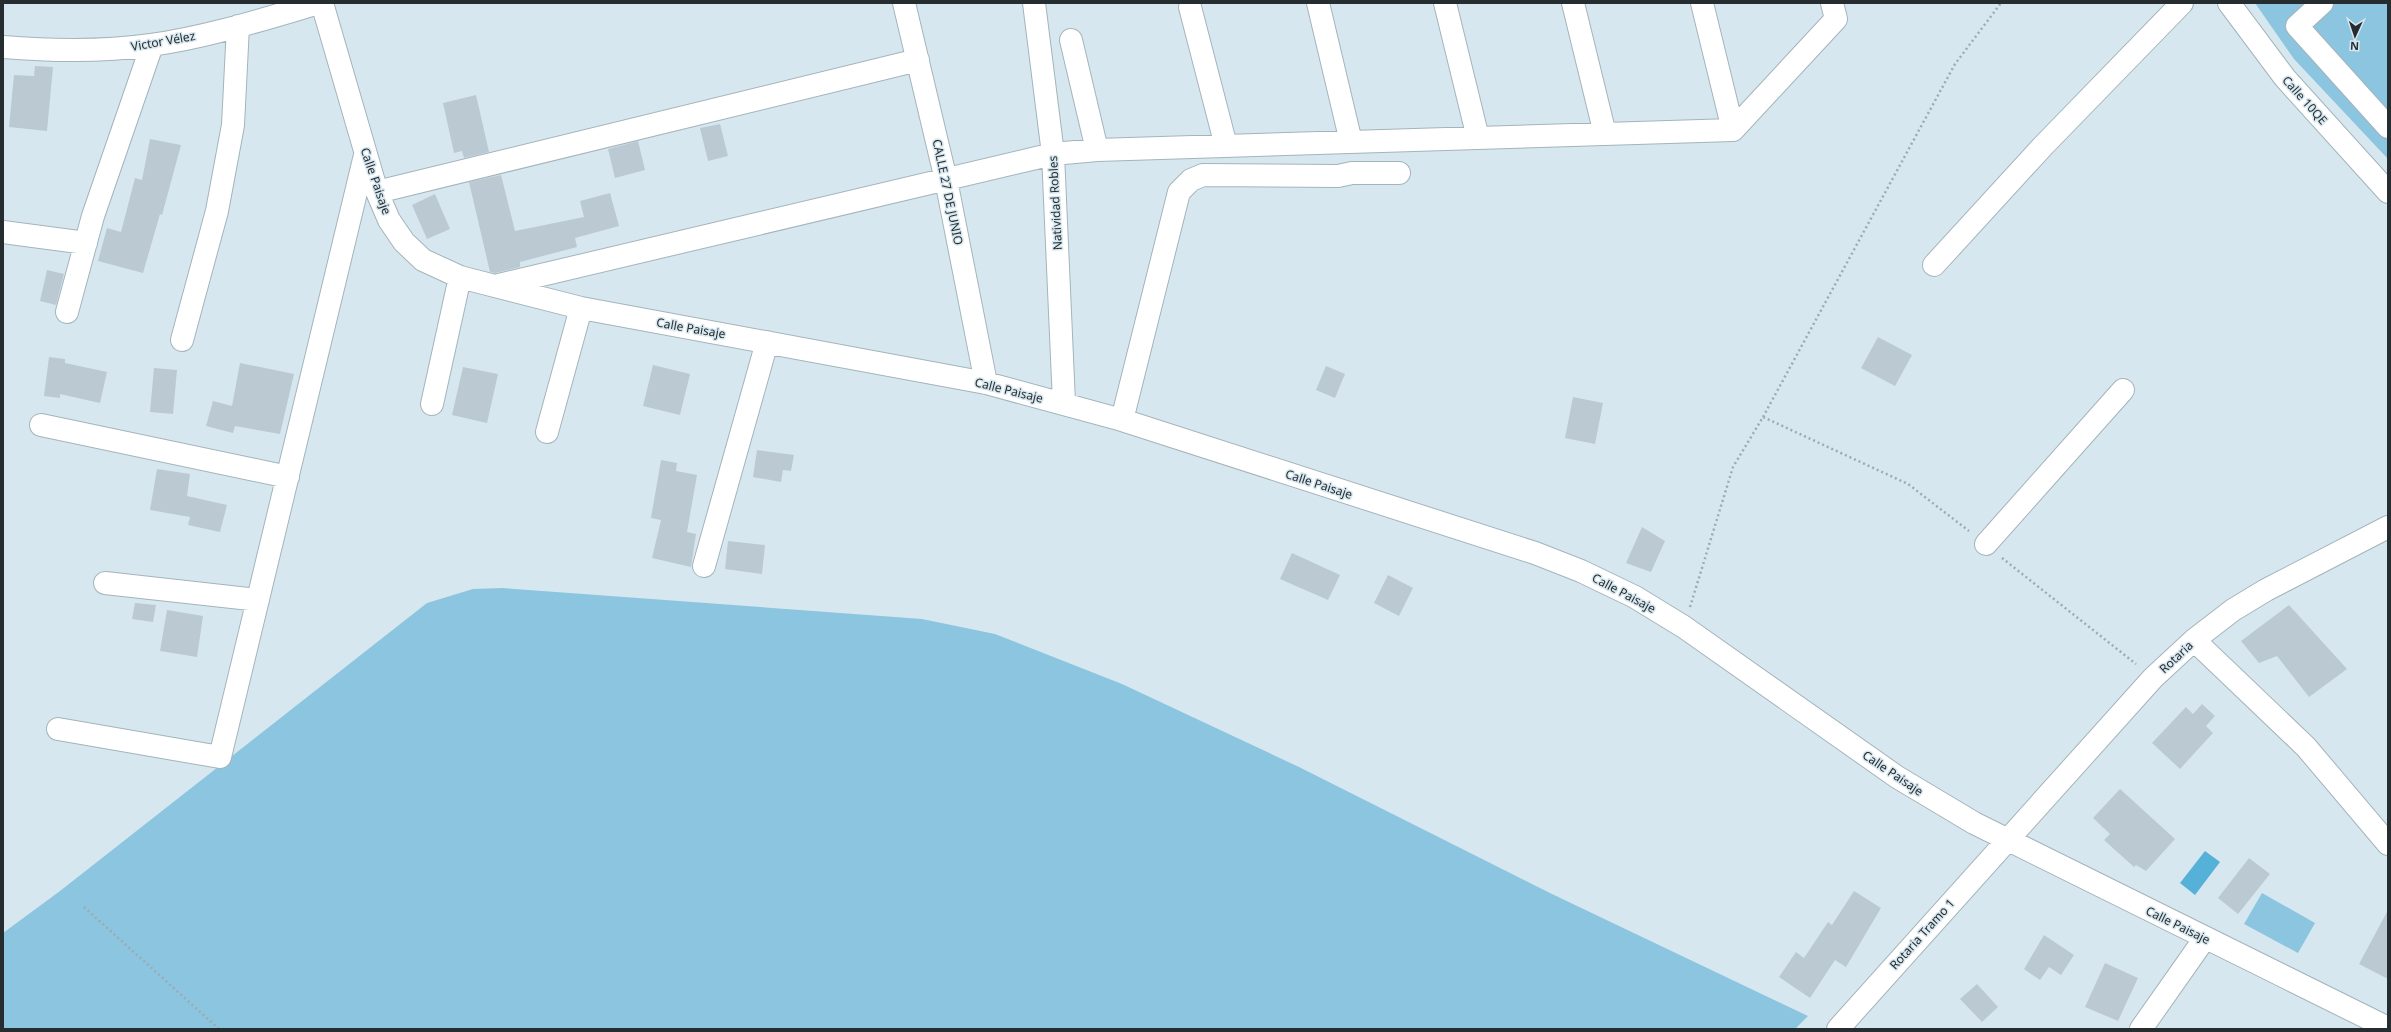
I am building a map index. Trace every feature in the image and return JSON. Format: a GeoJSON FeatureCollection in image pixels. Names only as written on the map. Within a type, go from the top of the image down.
{"type":"FeatureCollection","features":[{"type":"Feature","properties":{"kind":"street","name":"Victor Vélez"},"geometry":{"type":"LineString","coordinates":[[3,47],[100,50],[152,45],[238,26],[319,3]]}},
{"type":"Feature","properties":{"kind":"street","name":"Calle Paisaje"},"geometry":{"type":"LineString","coordinates":[[322,3],[377,192],[389,220],[404,242],[423,260],[460,277],[494,287],[581,308],[986,383],[1064,403],[1122,420],[1535,553],[1581,571],[1635,597],[1684,627],[1897,777],[1946,807],[2007,840],[2388,1028]]}},
{"type":"Feature","properties":{"kind":"street","name":"CALLE 27 DE JUNIO"},"geometry":{"type":"LineString","coordinates":[[904,3],[946,180],[986,383]]}},
{"type":"Feature","properties":{"kind":"street","name":"Natividad Robles"},"geometry":{"type":"LineString","coordinates":[[1034,3],[1053,154],[1064,403]]}},
{"type":"Feature","properties":{"kind":"street"},"geometry":{"type":"LineString","coordinates":[[1318,3],[1352,142]]}},
{"type":"Feature","properties":{"kind":"street"},"geometry":{"type":"LineString","coordinates":[[1445,3],[1478,138]]}},
{"type":"Feature","properties":{"kind":"street"},"geometry":{"type":"LineString","coordinates":[[1573,3],[1605,134]]}},
{"type":"Feature","properties":{"kind":"street"},"geometry":{"type":"LineString","coordinates":[[1702,3],[1733,130]]}},
{"type":"Feature","properties":{"kind":"street"},"geometry":{"type":"LineString","coordinates":[[494,287],[1053,154],[1097,150],[1733,130],[1836,19],[1832,3]]}},
{"type":"Feature","properties":{"kind":"street"},"geometry":{"type":"LineString","coordinates":[[1934,265],[2043,146],[2182,3]]}},
{"type":"Feature","properties":{"kind":"street","name":"Calle 10QE"},"geometry":{"type":"LineString","coordinates":[[2229,3],[2284,78],[2388,192]]}},
{"type":"Feature","properties":{"kind":"street"},"geometry":{"type":"LineString","coordinates":[[2322,3],[2297,26],[2388,127]]}},
{"type":"Feature","properties":{"kind":"street"},"geometry":{"type":"LineString","coordinates":[[1190,7],[1226,146]]}},
{"type":"Feature","properties":{"kind":"street"},"geometry":{"type":"LineString","coordinates":[[182,340],[218,211],[233,125],[238,26]]}},
{"type":"Feature","properties":{"kind":"street"},"geometry":{"type":"LineString","coordinates":[[1072,40],[1097,150]]}},
{"type":"Feature","properties":{"kind":"street"},"geometry":{"type":"LineString","coordinates":[[67,312],[86,243],[152,45]]}},
{"type":"Feature","properties":{"kind":"street"},"geometry":{"type":"LineString","coordinates":[[377,192],[918,60]]}},
{"type":"Feature","properties":{"kind":"street"},"geometry":{"type":"LineString","coordinates":[[58,730],[220,757],[366,154]]}},
{"type":"Feature","properties":{"kind":"street"},"geometry":{"type":"LineString","coordinates":[[1122,420],[1179,192],[1184,185],[1203,175],[1338,176],[1352,173],[1399,173]]}},
{"type":"Feature","properties":{"kind":"street"},"geometry":{"type":"LineString","coordinates":[[3,232],[86,243]]}},
{"type":"Feature","properties":{"kind":"street"},"geometry":{"type":"LineString","coordinates":[[432,404],[460,277]]}},
{"type":"Feature","properties":{"kind":"street"},"geometry":{"type":"LineString","coordinates":[[547,432],[581,308]]}},
{"type":"Feature","properties":{"kind":"street"},"geometry":{"type":"LineString","coordinates":[[704,566],[767,342]]}},
{"type":"Feature","properties":{"kind":"street"},"geometry":{"type":"LineString","coordinates":[[1986,544],[2123,390]]}},
{"type":"Feature","properties":{"kind":"street"},"geometry":{"type":"LineString","coordinates":[[40,425],[288,477]]}},
{"type":"Feature","properties":{"kind":"street","name":"Rotaria"},"geometry":{"type":"LineString","coordinates":[[2007,840],[2153,678],[2194,640],[2233,610],[2266,590],[2388,527]]}},
{"type":"Feature","properties":{"kind":"street"},"geometry":{"type":"LineString","coordinates":[[105,583],[258,600]]}},
{"type":"Feature","properties":{"kind":"street"},"geometry":{"type":"LineString","coordinates":[[2194,640],[2306,747],[2388,844]]}},
{"type":"Feature","properties":{"kind":"street","name":"Rotaria Tramo 1"},"geometry":{"type":"LineString","coordinates":[[1838,1029],[2007,840]]}},
{"type":"Feature","properties":{"kind":"street"},"geometry":{"type":"LineString","coordinates":[[2141,1029],[2205,938]]}},
{"type":"Feature","properties":{"kind":"path"},"geometry":{"type":"LineString","coordinates":[[1684,627],[1733,467],[1763,417],[1955,64],[2001,3]]}},
{"type":"Feature","properties":{"kind":"path"},"geometry":{"type":"LineString","coordinates":[[1763,417],[1908,484],[1986,544],[2153,678]]}},
{"type":"Feature","properties":{"kind":"path"},"geometry":{"type":"LineString","coordinates":[[84,908],[219,1029]]}},
{"type":"Feature","properties":{"kind":"shaded area"},"geometry":{"type":"Polygon","coordinates":[[[2255,3],[2388,3],[2388,159],[2294,59],[2255,3]]]}},
{"type":"Feature","properties":{"kind":"shaded area"},"geometry":{"type":"Polygon","coordinates":[[[502,588],[922,619],[995,634],[1122,684],[1299,767],[1552,894],[1808,1016],[1795,1029],[3,1029],[3,933],[60,891],[427,603],[473,589],[502,588]]]}},
{"type":"Feature","properties":{"kind":"shaded area"},"geometry":{"type":"Polygon","coordinates":[[[2205,851],[2220,862],[2195,895],[2180,883],[2205,851]]]}},
{"type":"Feature","properties":{"kind":"shaded area"},"geometry":{"type":"Polygon","coordinates":[[[2262,893],[2315,923],[2298,953],[2244,924],[2262,893]]]}},
{"type":"Feature","properties":{"kind":"building"},"geometry":{"type":"Polygon","coordinates":[[[35,66],[53,67],[47,131],[9,127],[14,75],[34,76],[35,66]]]}},
{"type":"Feature","properties":{"kind":"building"},"geometry":{"type":"Polygon","coordinates":[[[476,95],[489,152],[464,158],[462,151],[454,153],[443,103],[476,95]]]}},
{"type":"Feature","properties":{"kind":"building"},"geometry":{"type":"Polygon","coordinates":[[[720,124],[728,156],[708,161],[700,128],[720,124]]]}},
{"type":"Feature","properties":{"kind":"building"},"geometry":{"type":"Polygon","coordinates":[[[150,139],[181,145],[162,215],[160,214],[143,273],[98,261],[107,228],[121,232],[135,178],[142,180],[150,139]]]}},
{"type":"Feature","properties":{"kind":"building"},"geometry":{"type":"Polygon","coordinates":[[[638,141],[645,170],[615,178],[608,149],[638,141]]]}},
{"type":"Feature","properties":{"kind":"building"},"geometry":{"type":"Polygon","coordinates":[[[501,175],[515,231],[584,217],[580,201],[610,193],[619,226],[575,238],[577,247],[520,262],[520,267],[495,273],[490,272],[469,182],[501,175]]]}},
{"type":"Feature","properties":{"kind":"building"},"geometry":{"type":"Polygon","coordinates":[[[435,194],[450,229],[427,239],[412,205],[435,194]]]}},
{"type":"Feature","properties":{"kind":"building"},"geometry":{"type":"Polygon","coordinates":[[[47,270],[64,274],[56,305],[40,301],[47,270]]]}},
{"type":"Feature","properties":{"kind":"building"},"geometry":{"type":"Polygon","coordinates":[[[1878,337],[1912,355],[1895,386],[1861,368],[1878,337]]]}},
{"type":"Feature","properties":{"kind":"building"},"geometry":{"type":"Polygon","coordinates":[[[49,357],[65,359],[65,363],[107,372],[100,403],[60,394],[60,398],[44,396],[49,357]]]}},
{"type":"Feature","properties":{"kind":"building"},"geometry":{"type":"Polygon","coordinates":[[[240,363],[294,374],[280,434],[235,426],[233,433],[206,426],[213,401],[232,406],[240,363]]]}},
{"type":"Feature","properties":{"kind":"building"},"geometry":{"type":"Polygon","coordinates":[[[653,365],[690,374],[680,415],[643,406],[653,365]]]}},
{"type":"Feature","properties":{"kind":"building"},"geometry":{"type":"Polygon","coordinates":[[[1326,366],[1345,374],[1335,398],[1316,390],[1326,366]]]}},
{"type":"Feature","properties":{"kind":"building"},"geometry":{"type":"Polygon","coordinates":[[[463,367],[498,374],[487,423],[452,415],[463,367]]]}},
{"type":"Feature","properties":{"kind":"building"},"geometry":{"type":"Polygon","coordinates":[[[154,368],[177,370],[173,414],[150,412],[154,368]]]}},
{"type":"Feature","properties":{"kind":"building"},"geometry":{"type":"Polygon","coordinates":[[[1573,397],[1603,403],[1595,444],[1565,438],[1573,397]]]}},
{"type":"Feature","properties":{"kind":"building"},"geometry":{"type":"Polygon","coordinates":[[[757,450],[794,455],[791,471],[783,470],[781,482],[753,477],[757,450]]]}},
{"type":"Feature","properties":{"kind":"building"},"geometry":{"type":"Polygon","coordinates":[[[661,460],[677,463],[676,471],[697,475],[687,532],[696,534],[691,567],[652,558],[661,520],[651,518],[661,460]]]}},
{"type":"Feature","properties":{"kind":"building"},"geometry":{"type":"Polygon","coordinates":[[[157,469],[190,474],[187,496],[227,505],[220,532],[188,525],[190,517],[150,510],[157,469]]]}},
{"type":"Feature","properties":{"kind":"building"},"geometry":{"type":"Polygon","coordinates":[[[1642,527],[1665,541],[1651,572],[1626,563],[1642,527]]]}},
{"type":"Feature","properties":{"kind":"building"},"geometry":{"type":"Polygon","coordinates":[[[728,541],[765,545],[762,574],[725,569],[728,541]]]}},
{"type":"Feature","properties":{"kind":"building"},"geometry":{"type":"Polygon","coordinates":[[[1292,553],[1340,575],[1328,600],[1280,579],[1292,553]]]}},
{"type":"Feature","properties":{"kind":"building"},"geometry":{"type":"Polygon","coordinates":[[[1388,575],[1413,588],[1399,616],[1374,603],[1388,575]]]}},
{"type":"Feature","properties":{"kind":"building"},"geometry":{"type":"Polygon","coordinates":[[[135,603],[156,605],[153,622],[132,619],[135,603]]]}},
{"type":"Feature","properties":{"kind":"building"},"geometry":{"type":"Polygon","coordinates":[[[2289,605],[2347,669],[2309,697],[2277,656],[2259,663],[2241,641],[2289,605]]]}},
{"type":"Feature","properties":{"kind":"building"},"geometry":{"type":"Polygon","coordinates":[[[167,610],[203,616],[197,657],[160,651],[167,610]]]}},
{"type":"Feature","properties":{"kind":"building"},"geometry":{"type":"Polygon","coordinates":[[[2202,704],[2215,716],[2206,726],[2213,733],[2180,769],[2152,743],[2186,707],[2193,714],[2202,704]]]}},
{"type":"Feature","properties":{"kind":"building"},"geometry":{"type":"Polygon","coordinates":[[[2120,789],[2175,839],[2146,871],[2136,865],[2134,867],[2104,840],[2110,834],[2093,818],[2120,789]]]}},
{"type":"Feature","properties":{"kind":"building"},"geometry":{"type":"Polygon","coordinates":[[[2249,858],[2270,874],[2238,914],[2218,898],[2249,858]]]}},
{"type":"Feature","properties":{"kind":"building"},"geometry":{"type":"Polygon","coordinates":[[[1854,891],[1881,908],[1846,967],[1835,960],[1810,998],[1779,977],[1796,952],[1804,958],[1828,922],[1832,925],[1854,891]]]}},
{"type":"Feature","properties":{"kind":"building"},"geometry":{"type":"Polygon","coordinates":[[[2388,910],[2388,979],[2359,964],[2388,910]]]}},
{"type":"Feature","properties":{"kind":"building"},"geometry":{"type":"Polygon","coordinates":[[[2044,935],[2074,955],[2061,975],[2049,967],[2040,980],[2024,969],[2044,935]]]}},
{"type":"Feature","properties":{"kind":"building"},"geometry":{"type":"Polygon","coordinates":[[[2105,963],[2138,978],[2118,1021],[2085,1007],[2105,963]]]}},
{"type":"Feature","properties":{"kind":"building"},"geometry":{"type":"Polygon","coordinates":[[[1977,984],[1998,1007],[1982,1022],[1960,999],[1977,984]]]}}]}
